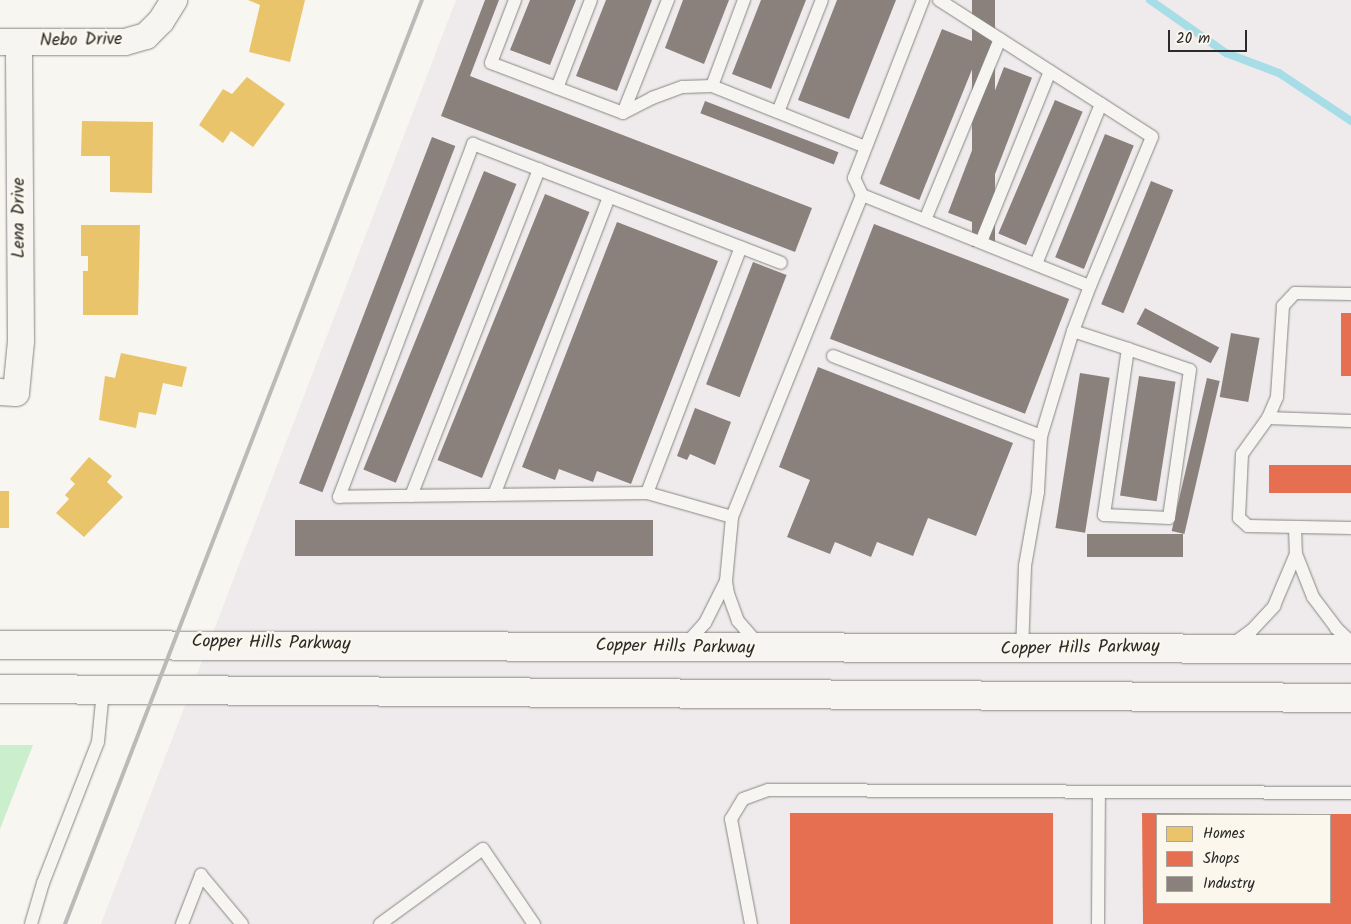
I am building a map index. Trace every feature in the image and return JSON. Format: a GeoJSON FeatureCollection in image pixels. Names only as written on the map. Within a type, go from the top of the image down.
{"type":"FeatureCollection","features":[{"type":"Feature","properties":{"kind":"main road","name":"Copper Hills Parkway"},"geometry":{"type":"LineString","coordinates":[[0,645],[681,649],[1351,649]]}},
{"type":"Feature","properties":{"kind":"main road"},"geometry":{"type":"LineString","coordinates":[[0,689],[1351,698]]}},
{"type":"Feature","properties":{"kind":"street","name":"Nebo Drive"},"geometry":{"type":"LineString","coordinates":[[9,42],[125,42],[146,36],[161,20],[174,0]]}},
{"type":"Feature","properties":{"kind":"street","name":"Lena Drive"},"geometry":{"type":"LineString","coordinates":[[8,393],[21,341],[9,42]]}},
{"type":"Feature","properties":{"kind":"lane"},"geometry":{"type":"LineString","coordinates":[[515,0],[491,63],[624,113],[683,87],[712,86],[865,147]]}},
{"type":"Feature","properties":{"kind":"lane"},"geometry":{"type":"LineString","coordinates":[[558,88],[591,0]]}},
{"type":"Feature","properties":{"kind":"lane"},"geometry":{"type":"LineString","coordinates":[[624,113],[668,0]]}},
{"type":"Feature","properties":{"kind":"lane"},"geometry":{"type":"LineString","coordinates":[[712,86],[744,0]]}},
{"type":"Feature","properties":{"kind":"lane"},"geometry":{"type":"LineString","coordinates":[[778,112],[822,0]]}},
{"type":"Feature","properties":{"kind":"lane"},"geometry":{"type":"LineString","coordinates":[[923,0],[854,178],[862,195],[1090,286]]}},
{"type":"Feature","properties":{"kind":"lane"},"geometry":{"type":"LineString","coordinates":[[939,0],[1152,137],[1073,331],[1041,436],[1038,492],[1025,566],[1022,650]]}},
{"type":"Feature","properties":{"kind":"lane"},"geometry":{"type":"LineString","coordinates":[[926,220],[1000,39]]}},
{"type":"Feature","properties":{"kind":"lane"},"geometry":{"type":"LineString","coordinates":[[981,242],[1050,71]]}},
{"type":"Feature","properties":{"kind":"lane"},"geometry":{"type":"LineString","coordinates":[[1036,264],[1101,104]]}},
{"type":"Feature","properties":{"kind":"lane"},"geometry":{"type":"LineString","coordinates":[[732,517],[646,493],[339,496],[473,144],[781,263]]}},
{"type":"Feature","properties":{"kind":"lane"},"geometry":{"type":"LineString","coordinates":[[411,496],[538,169]]}},
{"type":"Feature","properties":{"kind":"lane"},"geometry":{"type":"LineString","coordinates":[[681,649],[705,623],[726,581],[732,517],[862,195]]}},
{"type":"Feature","properties":{"kind":"lane"},"geometry":{"type":"LineString","coordinates":[[494,494],[609,196]]}},
{"type":"Feature","properties":{"kind":"lane"},"geometry":{"type":"LineString","coordinates":[[646,493],[741,248]]}},
{"type":"Feature","properties":{"kind":"lane"},"geometry":{"type":"LineString","coordinates":[[1351,294],[1295,293],[1282,306],[1277,397],[1268,418],[1242,454],[1239,518],[1248,526],[1351,528]]}},
{"type":"Feature","properties":{"kind":"lane"},"geometry":{"type":"LineString","coordinates":[[1073,331],[1128,349],[1190,370],[1169,518],[1104,515],[1128,349]]}},
{"type":"Feature","properties":{"kind":"lane"},"geometry":{"type":"LineString","coordinates":[[834,356],[1041,436]]}},
{"type":"Feature","properties":{"kind":"lane"},"geometry":{"type":"LineString","coordinates":[[1268,418],[1351,421]]}},
{"type":"Feature","properties":{"kind":"lane"},"geometry":{"type":"LineString","coordinates":[[1296,528],[1296,554],[1313,597],[1336,628],[1351,642]]}},
{"type":"Feature","properties":{"kind":"lane"},"geometry":{"type":"LineString","coordinates":[[1226,648],[1252,630],[1274,606],[1296,554]]}},
{"type":"Feature","properties":{"kind":"lane"},"geometry":{"type":"LineString","coordinates":[[726,581],[738,621],[764,649]]}},
{"type":"Feature","properties":{"kind":"lane"},"geometry":{"type":"LineString","coordinates":[[31,924],[43,883],[98,742],[102,691]]}},
{"type":"Feature","properties":{"kind":"lane"},"geometry":{"type":"LineString","coordinates":[[751,924],[731,819],[738,804],[751,795],[768,790],[1099,794],[1351,793]]}},
{"type":"Feature","properties":{"kind":"lane"},"geometry":{"type":"LineString","coordinates":[[1098,924],[1099,794]]}},
{"type":"Feature","properties":{"kind":"lane"},"geometry":{"type":"LineString","coordinates":[[380,924],[483,849],[534,924]]}},
{"type":"Feature","properties":{"kind":"lane"},"geometry":{"type":"LineString","coordinates":[[182,924],[201,875],[242,924]]}},
{"type":"Feature","properties":{"kind":"shaded area"},"geometry":{"type":"Polygon","coordinates":[[[456,0],[1351,0],[1351,924],[101,924],[456,0]]]}},
{"type":"Feature","properties":{"kind":"green space"},"geometry":{"type":"Polygon","coordinates":[[[0,745],[33,745],[0,829],[0,745]]]}},
{"type":"Feature","properties":{"kind":"building: Homes"},"geometry":{"type":"Polygon","coordinates":[[[248,0],[305,0],[290,62],[249,52],[260,5],[248,0]]]}},
{"type":"Feature","properties":{"kind":"building: Homes"},"geometry":{"type":"Polygon","coordinates":[[[247,77],[285,104],[253,147],[231,131],[223,143],[199,125],[223,89],[232,94],[247,77]]]}},
{"type":"Feature","properties":{"kind":"building: Homes"},"geometry":{"type":"Polygon","coordinates":[[[82,121],[153,122],[152,193],[110,192],[110,156],[81,156],[82,121]]]}},
{"type":"Feature","properties":{"kind":"building: Homes"},"geometry":{"type":"Polygon","coordinates":[[[81,225],[140,225],[138,315],[83,315],[83,271],[88,271],[88,256],[81,256],[81,225]]]}},
{"type":"Feature","properties":{"kind":"building: Homes"},"geometry":{"type":"Polygon","coordinates":[[[121,353],[187,367],[182,387],[163,383],[156,415],[139,412],[136,428],[99,420],[105,376],[115,378],[121,353]]]}},
{"type":"Feature","properties":{"kind":"building: Homes"},"geometry":{"type":"Polygon","coordinates":[[[89,457],[112,476],[107,482],[123,497],[84,537],[56,513],[69,499],[65,495],[75,484],[70,479],[89,457]]]}},
{"type":"Feature","properties":{"kind":"building: Homes"},"geometry":{"type":"Polygon","coordinates":[[[0,491],[9,491],[9,528],[0,528],[0,491]]]}},
{"type":"Feature","properties":{"kind":"building: Shops"},"geometry":{"type":"Polygon","coordinates":[[[1341,313],[1351,313],[1351,376],[1341,376],[1341,313]]]}},
{"type":"Feature","properties":{"kind":"building: Shops"},"geometry":{"type":"Polygon","coordinates":[[[1269,465],[1351,465],[1351,493],[1269,493],[1269,465]]]}},
{"type":"Feature","properties":{"kind":"building: Shops"},"geometry":{"type":"Polygon","coordinates":[[[790,813],[1053,813],[1053,924],[790,924],[790,813]]]}},
{"type":"Feature","properties":{"kind":"building: Shops"},"geometry":{"type":"Polygon","coordinates":[[[1142,813],[1314,814],[1156,814],[1156,904],[1331,904],[1331,814],[1351,814],[1351,924],[1143,924],[1142,813]]]}},
{"type":"Feature","properties":{"kind":"building: Industry"},"geometry":{"type":"Polygon","coordinates":[[[485,0],[499,0],[470,76],[812,208],[795,252],[441,116],[485,0]]]}},
{"type":"Feature","properties":{"kind":"building: Industry"},"geometry":{"type":"Polygon","coordinates":[[[530,0],[576,0],[550,65],[510,50],[530,0]]]}},
{"type":"Feature","properties":{"kind":"building: Industry"},"geometry":{"type":"Polygon","coordinates":[[[606,0],[652,0],[617,91],[576,76],[606,0]]]}},
{"type":"Feature","properties":{"kind":"building: Industry"},"geometry":{"type":"Polygon","coordinates":[[[683,0],[729,0],[704,64],[665,48],[683,0]]]}},
{"type":"Feature","properties":{"kind":"building: Industry"},"geometry":{"type":"Polygon","coordinates":[[[761,0],[806,0],[771,89],[732,74],[761,0]]]}},
{"type":"Feature","properties":{"kind":"building: Industry"},"geometry":{"type":"Polygon","coordinates":[[[837,0],[896,0],[849,119],[798,100],[837,0]]]}},
{"type":"Feature","properties":{"kind":"building: Industry"},"geometry":{"type":"Polygon","coordinates":[[[972,0],[995,0],[995,247],[972,247],[972,0]]]}},
{"type":"Feature","properties":{"kind":"building: Industry"},"geometry":{"type":"Polygon","coordinates":[[[942,29],[982,45],[919,200],[879,184],[942,29]]]}},
{"type":"Feature","properties":{"kind":"building: Industry"},"geometry":{"type":"Polygon","coordinates":[[[1004,67],[1032,78],[976,223],[948,213],[1004,67]]]}},
{"type":"Feature","properties":{"kind":"building: Industry"},"geometry":{"type":"Polygon","coordinates":[[[1055,100],[1083,112],[1026,245],[998,233],[1055,100]]]}},
{"type":"Feature","properties":{"kind":"building: Industry"},"geometry":{"type":"Polygon","coordinates":[[[705,101],[839,152],[834,164],[700,113],[705,101]]]}},
{"type":"Feature","properties":{"kind":"building: Industry"},"geometry":{"type":"Polygon","coordinates":[[[1105,134],[1134,146],[1084,269],[1055,257],[1105,134]]]}},
{"type":"Feature","properties":{"kind":"building: Industry"},"geometry":{"type":"Polygon","coordinates":[[[432,137],[455,146],[322,492],[299,483],[432,137]]]}},
{"type":"Feature","properties":{"kind":"building: Industry"},"geometry":{"type":"Polygon","coordinates":[[[484,171],[516,184],[396,483],[363,470],[484,171]]]}},
{"type":"Feature","properties":{"kind":"building: Industry"},"geometry":{"type":"Polygon","coordinates":[[[1151,181],[1173,190],[1123,313],[1101,304],[1151,181]]]}},
{"type":"Feature","properties":{"kind":"building: Industry"},"geometry":{"type":"Polygon","coordinates":[[[545,194],[590,212],[482,478],[437,460],[545,194]]]}},
{"type":"Feature","properties":{"kind":"building: Industry"},"geometry":{"type":"Polygon","coordinates":[[[617,222],[718,261],[631,484],[597,471],[593,482],[559,469],[555,480],[522,467],[617,222]]]}},
{"type":"Feature","properties":{"kind":"building: Industry"},"geometry":{"type":"Polygon","coordinates":[[[874,224],[1069,299],[1025,414],[830,339],[874,224]]]}},
{"type":"Feature","properties":{"kind":"building: Industry"},"geometry":{"type":"Polygon","coordinates":[[[753,262],[787,275],[740,397],[706,384],[753,262]]]}},
{"type":"Feature","properties":{"kind":"building: Industry"},"geometry":{"type":"Polygon","coordinates":[[[1145,308],[1219,347],[1211,363],[1137,324],[1145,308]]]}},
{"type":"Feature","properties":{"kind":"building: Industry"},"geometry":{"type":"Polygon","coordinates":[[[1231,333],[1260,338],[1248,402],[1220,397],[1231,333]]]}},
{"type":"Feature","properties":{"kind":"building: Industry"},"geometry":{"type":"Polygon","coordinates":[[[818,367],[1013,443],[976,536],[928,518],[913,556],[877,542],[871,557],[835,542],[830,554],[787,537],[810,480],[779,467],[818,367]]]}},
{"type":"Feature","properties":{"kind":"building: Industry"},"geometry":{"type":"Polygon","coordinates":[[[1080,373],[1110,378],[1085,533],[1055,528],[1080,373]]]}},
{"type":"Feature","properties":{"kind":"building: Industry"},"geometry":{"type":"Polygon","coordinates":[[[1139,376],[1176,382],[1157,501],[1120,496],[1139,376]]]}},
{"type":"Feature","properties":{"kind":"building: Industry"},"geometry":{"type":"Polygon","coordinates":[[[1207,378],[1220,381],[1184,534],[1172,531],[1207,378]]]}},
{"type":"Feature","properties":{"kind":"building: Industry"},"geometry":{"type":"Polygon","coordinates":[[[695,408],[731,422],[715,465],[690,454],[687,460],[677,456],[695,408]]]}},
{"type":"Feature","properties":{"kind":"building: Industry"},"geometry":{"type":"Polygon","coordinates":[[[295,520],[653,520],[653,556],[295,556],[295,520]]]}},
{"type":"Feature","properties":{"kind":"building: Industry"},"geometry":{"type":"Polygon","coordinates":[[[1087,534],[1183,534],[1183,557],[1087,557],[1087,534]]]}},
{"type":"Feature","properties":{"kind":"waterway"},"geometry":{"type":"LineString","coordinates":[[1150,0],[1226,53],[1279,73],[1351,121]]}},
{"type":"Feature","properties":{"kind":"railway"},"geometry":{"type":"LineString","coordinates":[[65,924],[422,0]]}}]}
